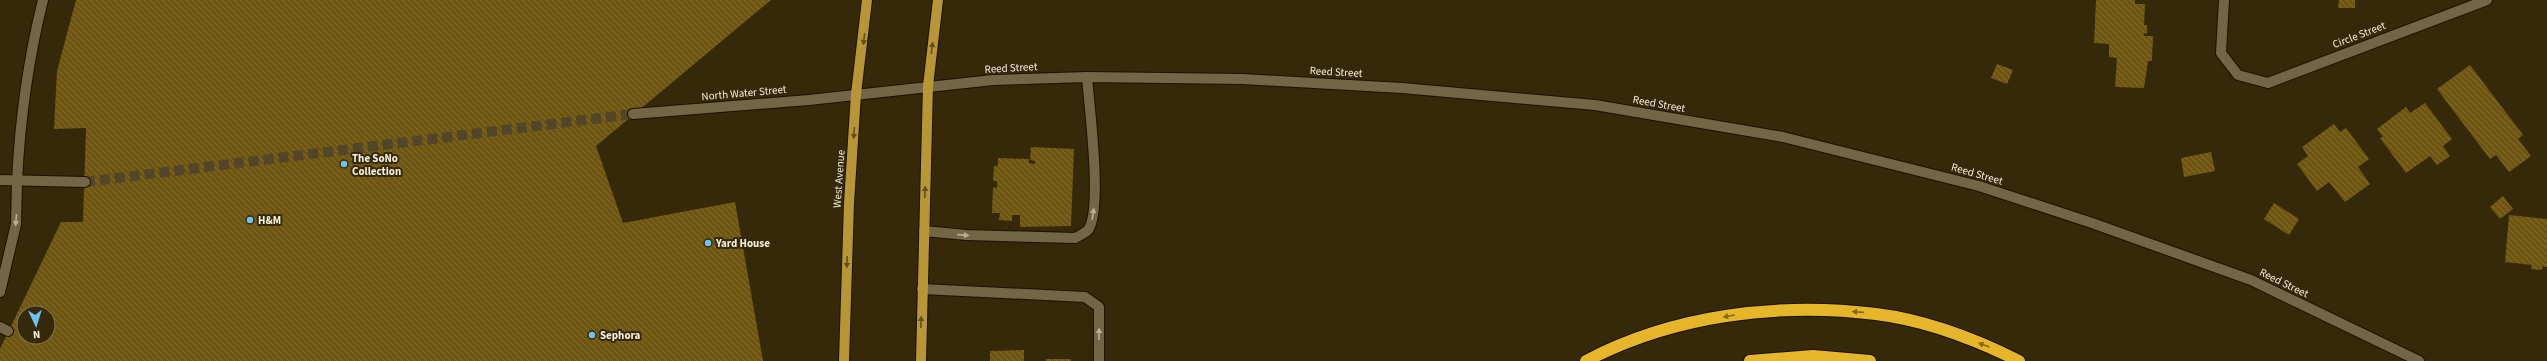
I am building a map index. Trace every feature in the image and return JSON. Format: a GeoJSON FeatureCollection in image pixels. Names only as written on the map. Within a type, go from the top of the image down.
{"type":"FeatureCollection","features":[{"type":"Feature","properties":{"kind":"highway"},"geometry":{"type":"LineString","coordinates":[[1586,361],[1648,335],[1698,322],[1756,312],[1814,309],[1877,314],[1937,328],[1992,347],[2019,361]]}},
{"type":"Feature","properties":{"kind":"highway"},"geometry":{"type":"LineString","coordinates":[[1750,361],[1813,356],[1870,361]]}},
{"type":"Feature","properties":{"kind":"main road","name":"West Avenue"},"geometry":{"type":"LineString","coordinates":[[844,361],[849,203],[856,94],[867,0]]}},
{"type":"Feature","properties":{"kind":"main road"},"geometry":{"type":"LineString","coordinates":[[920,361],[928,86],[938,0]]}},
{"type":"Feature","properties":{"kind":"street"},"geometry":{"type":"LineString","coordinates":[[0,292],[16,224],[19,132],[32,43],[43,0]]}},
{"type":"Feature","properties":{"kind":"street","name":"Circle Street"},"geometry":{"type":"LineString","coordinates":[[2224,0],[2220,53],[2238,75],[2268,83],[2487,0]]}},
{"type":"Feature","properties":{"kind":"street"},"geometry":{"type":"LineString","coordinates":[[924,231],[966,235],[1075,238],[1088,231],[1093,218],[1095,193],[1087,77]]}},
{"type":"Feature","properties":{"kind":"street","name":"Reed Street"},"geometry":{"type":"LineString","coordinates":[[856,94],[992,80],[1087,77],[1243,79],[1402,88],[1595,104],[1783,138],[1979,186],[2092,223],[2250,280],[2419,361]]}},
{"type":"Feature","properties":{"kind":"street","name":"North Water Street"},"geometry":{"type":"LineString","coordinates":[[633,114],[809,100],[856,94]]}},
{"type":"Feature","properties":{"kind":"street"},"geometry":{"type":"LineString","coordinates":[[0,180],[85,182]]}},
{"type":"Feature","properties":{"kind":"street"},"geometry":{"type":"LineString","coordinates":[[922,289],[1085,297],[1100,308],[1099,361]]}},
{"type":"Feature","properties":{"kind":"building","name":"The SoNo Collection"},"geometry":{"type":"Polygon","coordinates":[[[76,0],[771,0],[596,146],[623,223],[735,202],[763,361],[0,361],[0,349],[16,316],[16,345],[56,345],[56,305],[21,305],[61,222],[83,222],[86,128],[54,129],[57,71],[76,0]]]}},
{"type":"Feature","properties":{"kind":"building"},"geometry":{"type":"Polygon","coordinates":[[[2096,0],[2135,0],[2135,4],[2145,4],[2144,25],[2147,25],[2147,34],[2144,33],[2144,36],[2153,36],[2152,61],[2148,61],[2144,88],[2115,87],[2117,58],[2109,57],[2109,44],[2094,43],[2096,0]]]}},
{"type":"Feature","properties":{"kind":"building"},"geometry":{"type":"Polygon","coordinates":[[[2339,0],[2355,0],[2355,8],[2338,8],[2339,0]]]}},
{"type":"Feature","properties":{"kind":"building"},"geometry":{"type":"Polygon","coordinates":[[[1997,64],[2013,70],[2007,84],[1991,78],[1997,64]]]}},
{"type":"Feature","properties":{"kind":"building"},"geometry":{"type":"Polygon","coordinates":[[[2470,65],[2523,135],[2518,139],[2531,156],[2509,172],[2496,155],[2490,159],[2437,89],[2470,65]]]}},
{"type":"Feature","properties":{"kind":"building"},"geometry":{"type":"Polygon","coordinates":[[[2425,103],[2452,139],[2443,146],[2450,156],[2437,165],[2430,156],[2406,173],[2380,138],[2383,137],[2377,129],[2406,107],[2410,113],[2425,103]]]}},
{"type":"Feature","properties":{"kind":"building"},"geometry":{"type":"Polygon","coordinates":[[[2334,124],[2340,132],[2346,128],[2369,159],[2358,167],[2370,184],[2345,202],[2329,182],[2317,191],[2297,164],[2308,156],[2302,147],[2334,124]]]}},
{"type":"Feature","properties":{"kind":"building"},"geometry":{"type":"Polygon","coordinates":[[[1031,147],[1074,149],[1071,226],[1020,227],[1020,215],[1012,215],[1012,221],[999,220],[1000,213],[992,213],[993,187],[997,188],[997,181],[993,181],[994,166],[998,166],[998,158],[1029,159],[1029,163],[1035,164],[1035,161],[1030,160],[1031,147]]]}},
{"type":"Feature","properties":{"kind":"building"},"geometry":{"type":"Polygon","coordinates":[[[2211,152],[2215,171],[2184,177],[2181,158],[2211,152]]]}},
{"type":"Feature","properties":{"kind":"building"},"geometry":{"type":"Polygon","coordinates":[[[2503,196],[2513,209],[2500,219],[2490,207],[2503,196]]]}},
{"type":"Feature","properties":{"kind":"building"},"geometry":{"type":"Polygon","coordinates":[[[2274,203],[2299,219],[2289,235],[2264,219],[2274,203]]]}},
{"type":"Feature","properties":{"kind":"building"},"geometry":{"type":"Polygon","coordinates":[[[2509,215],[2547,219],[2547,267],[2543,266],[2542,270],[2531,269],[2532,265],[2505,262],[2509,215]]]}},
{"type":"Feature","properties":{"kind":"building"},"geometry":{"type":"Polygon","coordinates":[[[1024,350],[1024,361],[990,361],[990,351],[1024,350]]]}},
{"type":"Feature","properties":{"kind":"building"},"geometry":{"type":"Polygon","coordinates":[[[1046,359],[1071,359],[1071,361],[1046,361],[1046,359]]]}},
{"type":"Feature","properties":{"kind":"tunnel"},"geometry":{"type":"LineString","coordinates":[[85,182],[633,114]]}},
{"type":"Feature","properties":{"kind":"place","name":"The SoNo Collection"},"geometry":{"type":"Point","coordinates":[344,164]}},
{"type":"Feature","properties":{"kind":"place","name":"H&M"},"geometry":{"type":"Point","coordinates":[250,220]}},
{"type":"Feature","properties":{"kind":"place","name":"Yard House"},"geometry":{"type":"Point","coordinates":[708,243]}},
{"type":"Feature","properties":{"kind":"place","name":"Sephora"},"geometry":{"type":"Point","coordinates":[592,335]}}]}
